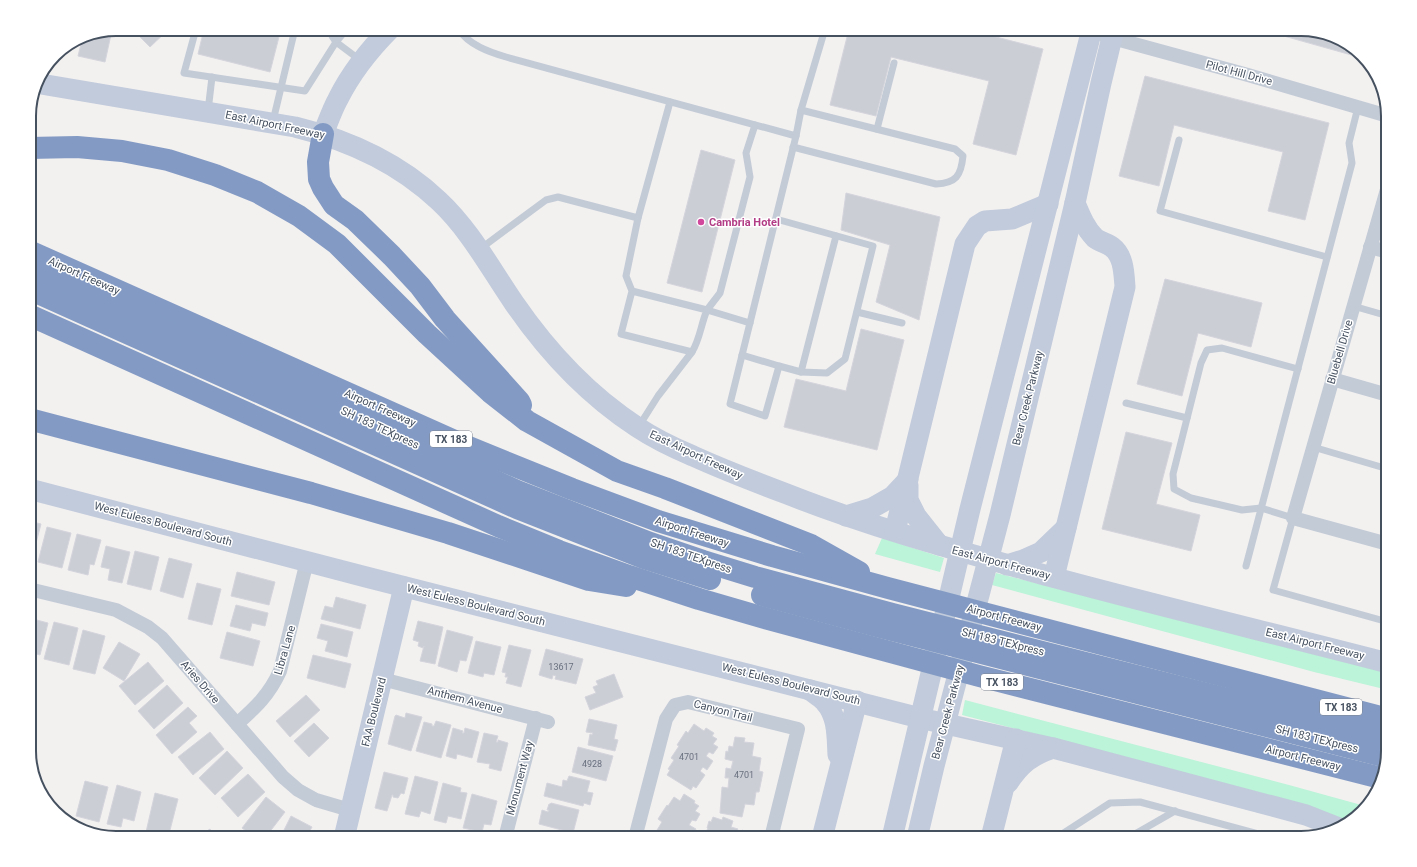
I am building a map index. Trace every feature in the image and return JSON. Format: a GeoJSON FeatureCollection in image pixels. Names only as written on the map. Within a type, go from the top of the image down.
{"type":"FeatureCollection","features":[{"type":"Feature","properties":{"kind":"highway"},"geometry":{"type":"LineString","coordinates":[[324,134],[318,162],[319,179],[323,188],[334,204],[355,220],[420,286],[445,318],[519,401],[527,421]]}},
{"type":"Feature","properties":{"kind":"highway"},"geometry":{"type":"LineString","coordinates":[[36,148],[77,147],[122,151],[168,160],[215,174],[257,192],[299,216],[337,244],[427,334],[490,392],[527,421],[551,436],[617,471],[812,545],[888,588]]}},
{"type":"Feature","properties":{"kind":"highway","name":"Airport Freeway"},"geometry":{"type":"LineString","coordinates":[[36,254],[438,434],[572,489],[658,521],[713,539],[888,588],[1381,717]]}},
{"type":"Feature","properties":{"kind":"highway","name":"SH 183 TEXpress"},"geometry":{"type":"LineString","coordinates":[[36,271],[517,491],[663,547],[755,577],[893,614],[1381,738]]}},
{"type":"Feature","properties":{"kind":"highway","name":"SH 183 TEXpress"},"geometry":{"type":"LineString","coordinates":[[36,292],[517,508],[644,558],[759,594],[876,626],[1381,755]]}},
{"type":"Feature","properties":{"kind":"highway","name":"Airport Freeway"},"geometry":{"type":"LineString","coordinates":[[36,318],[505,529],[559,551],[699,599],[854,643],[1377,777]]}},
{"type":"Feature","properties":{"kind":"highway"},"geometry":{"type":"LineString","coordinates":[[36,421],[311,493],[448,533],[589,580],[699,599]]}},
{"type":"Feature","properties":{"kind":"highway"},"geometry":{"type":"LineString","coordinates":[[1294,694],[1381,706]]}},
{"type":"Feature","properties":{"kind":"highway"},"geometry":{"type":"LineString","coordinates":[[1307,759],[1372,787]]}},
{"type":"Feature","properties":{"kind":"main road"},"geometry":{"type":"LineString","coordinates":[[324,134],[338,99],[361,61],[384,36]]}},
{"type":"Feature","properties":{"kind":"main road"},"geometry":{"type":"LineString","coordinates":[[894,831],[970,509],[1048,204],[1088,36]]}},
{"type":"Feature","properties":{"kind":"main road","name":"Bear Creek Parkway"},"geometry":{"type":"LineString","coordinates":[[919,831],[934,766],[1000,515],[1075,203],[1113,36]]}},
{"type":"Feature","properties":{"kind":"main road","name":"East Airport Freeway"},"geometry":{"type":"LineString","coordinates":[[42,85],[272,123],[324,134],[364,150],[390,164],[439,201],[462,226],[480,249],[514,303],[540,338],[568,370],[608,405],[638,428],[667,444],[727,471],[823,508],[939,545],[1098,590],[1381,661]]}},
{"type":"Feature","properties":{"kind":"main road"},"geometry":{"type":"LineString","coordinates":[[1054,577],[1125,287],[1124,269],[1119,255],[1112,247],[1096,238],[1081,219],[1075,203]]}},
{"type":"Feature","properties":{"kind":"main road"},"geometry":{"type":"LineString","coordinates":[[895,532],[965,244],[977,226],[985,221],[1012,219],[1048,204]]}},
{"type":"Feature","properties":{"kind":"main road"},"geometry":{"type":"LineString","coordinates":[[1012,219],[1037,247]]}},
{"type":"Feature","properties":{"kind":"main road"},"geometry":{"type":"LineString","coordinates":[[1062,256],[1096,238]]}},
{"type":"Feature","properties":{"kind":"main road"},"geometry":{"type":"LineString","coordinates":[[846,516],[872,508],[893,496],[908,480]]}},
{"type":"Feature","properties":{"kind":"main road"},"geometry":{"type":"LineString","coordinates":[[908,480],[908,500],[916,516],[939,545]]}},
{"type":"Feature","properties":{"kind":"main road","name":"West Euless Boulevard South"},"geometry":{"type":"LineString","coordinates":[[36,491],[404,587],[982,732]]}},
{"type":"Feature","properties":{"kind":"main road"},"geometry":{"type":"LineString","coordinates":[[1007,564],[1023,560],[1041,552],[1066,528]]}},
{"type":"Feature","properties":{"kind":"main road"},"geometry":{"type":"LineString","coordinates":[[1066,528],[1066,553],[1073,568],[1098,590]]}},
{"type":"Feature","properties":{"kind":"main road","name":"FAA Boulevard"},"geometry":{"type":"LineString","coordinates":[[346,831],[404,587]]}},
{"type":"Feature","properties":{"kind":"main road"},"geometry":{"type":"LineString","coordinates":[[808,688],[825,701],[831,710],[837,731],[839,773]]}},
{"type":"Feature","properties":{"kind":"main road"},"geometry":{"type":"LineString","coordinates":[[824,831],[857,701]]}},
{"type":"Feature","properties":{"kind":"main road"},"geometry":{"type":"LineString","coordinates":[[839,773],[856,729],[875,716],[893,710]]}},
{"type":"Feature","properties":{"kind":"main road"},"geometry":{"type":"LineString","coordinates":[[982,732],[1053,748],[1306,815],[1331,825]]}},
{"type":"Feature","properties":{"kind":"main road"},"geometry":{"type":"LineString","coordinates":[[982,732],[997,746],[1003,791]]}},
{"type":"Feature","properties":{"kind":"main road"},"geometry":{"type":"LineString","coordinates":[[993,831],[1016,739]]}},
{"type":"Feature","properties":{"kind":"main road"},"geometry":{"type":"LineString","coordinates":[[1003,791],[1016,771],[1028,760],[1040,752],[1053,748]]}},
{"type":"Feature","properties":{"kind":"street","name":"Pilot Hill Drive"},"geometry":{"type":"LineString","coordinates":[[1120,36],[1248,75],[1381,112]]}},
{"type":"Feature","properties":{"kind":"street","name":"Bluebell Drive"},"geometry":{"type":"LineString","coordinates":[[1293,518],[1381,210]]}},
{"type":"Feature","properties":{"kind":"street"},"geometry":{"type":"LineString","coordinates":[[1370,247],[1381,250]]}},
{"type":"Feature","properties":{"kind":"street"},"geometry":{"type":"LineString","coordinates":[[1332,379],[1381,394]]}},
{"type":"Feature","properties":{"kind":"street"},"geometry":{"type":"LineString","coordinates":[[1293,518],[1381,542]]}},
{"type":"Feature","properties":{"kind":"street","name":"Libra Lane"},"geometry":{"type":"LineString","coordinates":[[236,724],[254,710],[273,686],[280,672],[307,561]]}},
{"type":"Feature","properties":{"kind":"street","name":"Aries Drive"},"geometry":{"type":"LineString","coordinates":[[36,591],[116,610],[148,627],[162,638],[283,777],[298,790],[316,800],[350,810]]}},
{"type":"Feature","properties":{"kind":"street","name":"Anthem Avenue"},"geometry":{"type":"LineString","coordinates":[[382,678],[542,720]]}},
{"type":"Feature","properties":{"kind":"street","name":"Canyon Trail"},"geometry":{"type":"LineString","coordinates":[[637,831],[666,719],[675,705],[688,702],[798,729],[773,831]]}},
{"type":"Feature","properties":{"kind":"street","name":"Monument Way"},"geometry":{"type":"LineString","coordinates":[[506,831],[542,720]]}},
{"type":"Feature","properties":{"kind":"lane"},"geometry":{"type":"LineString","coordinates":[[194,36],[184,73],[305,91],[341,36]]}},
{"type":"Feature","properties":{"kind":"lane"},"geometry":{"type":"LineString","coordinates":[[272,123],[293,36]]}},
{"type":"Feature","properties":{"kind":"lane"},"geometry":{"type":"LineString","coordinates":[[332,36],[336,42],[361,61]]}},
{"type":"Feature","properties":{"kind":"lane"},"geometry":{"type":"LineString","coordinates":[[465,36],[483,50],[506,58],[796,136]]}},
{"type":"Feature","properties":{"kind":"lane"},"geometry":{"type":"LineString","coordinates":[[779,366],[765,416],[730,404],[794,147],[801,110],[823,36]]}},
{"type":"Feature","properties":{"kind":"lane"},"geometry":{"type":"LineString","coordinates":[[877,129],[894,63]]}},
{"type":"Feature","properties":{"kind":"lane"},"geometry":{"type":"LineString","coordinates":[[208,112],[212,77]]}},
{"type":"Feature","properties":{"kind":"lane"},"geometry":{"type":"LineString","coordinates":[[670,102],[638,218],[626,276],[632,291],[621,334],[692,352]]}},
{"type":"Feature","properties":{"kind":"lane"},"geometry":{"type":"LineString","coordinates":[[1246,566],[1352,163],[1349,143],[1358,106]]}},
{"type":"Feature","properties":{"kind":"lane"},"geometry":{"type":"LineString","coordinates":[[794,147],[936,184],[946,183],[956,178],[962,168],[963,156],[955,148],[801,110]]}},
{"type":"Feature","properties":{"kind":"lane"},"geometry":{"type":"LineString","coordinates":[[638,428],[658,396],[692,352],[698,342],[707,310],[720,293],[750,177],[746,153],[754,125]]}},
{"type":"Feature","properties":{"kind":"lane"},"geometry":{"type":"LineString","coordinates":[[1179,140],[1160,211],[1327,257]]}},
{"type":"Feature","properties":{"kind":"lane"},"geometry":{"type":"LineString","coordinates":[[480,249],[546,200],[558,197],[638,218]]}},
{"type":"Feature","properties":{"kind":"lane"},"geometry":{"type":"LineString","coordinates":[[742,355],[801,372],[826,373],[845,360],[857,312],[873,246],[776,219]]}},
{"type":"Feature","properties":{"kind":"lane"},"geometry":{"type":"LineString","coordinates":[[801,372],[836,236]]}},
{"type":"Feature","properties":{"kind":"lane"},"geometry":{"type":"LineString","coordinates":[[632,291],[707,310],[750,323]]}},
{"type":"Feature","properties":{"kind":"lane"},"geometry":{"type":"LineString","coordinates":[[1353,306],[1381,314]]}},
{"type":"Feature","properties":{"kind":"lane"},"geometry":{"type":"LineString","coordinates":[[857,312],[902,323]]}},
{"type":"Feature","properties":{"kind":"lane"},"geometry":{"type":"LineString","coordinates":[[1298,369],[1222,348],[1207,350],[1201,363],[1187,418],[1174,474],[1174,489],[1191,498],[1242,510],[1261,508],[1293,518],[1273,590],[1381,620]]}},
{"type":"Feature","properties":{"kind":"lane"},"geometry":{"type":"LineString","coordinates":[[1126,403],[1187,418]]}},
{"type":"Feature","properties":{"kind":"lane"},"geometry":{"type":"LineString","coordinates":[[1313,447],[1381,467]]}},
{"type":"Feature","properties":{"kind":"lane"},"geometry":{"type":"LineString","coordinates":[[1067,831],[1110,803],[1140,802],[1251,831]]}},
{"type":"Feature","properties":{"kind":"lane"},"geometry":{"type":"LineString","coordinates":[[1140,831],[1175,811]]}},
{"type":"Feature","properties":{"kind":"green space"},"geometry":{"type":"Polygon","coordinates":[[[882,538],[944,558],[940,572],[875,554],[882,538]]]}},
{"type":"Feature","properties":{"kind":"green space"},"geometry":{"type":"Polygon","coordinates":[[[996,573],[1381,671],[1381,688],[1314,672],[992,585],[996,573]]]}},
{"type":"Feature","properties":{"kind":"green space"},"geometry":{"type":"Polygon","coordinates":[[[965,700],[1361,805],[1350,815],[1342,820],[1265,794],[962,715],[965,700]]]}},
{"type":"Feature","properties":{"kind":"building"},"geometry":{"type":"Polygon","coordinates":[[[111,36],[105,62],[78,56],[81,44],[90,40],[111,36]]]}},
{"type":"Feature","properties":{"kind":"building"},"geometry":{"type":"Polygon","coordinates":[[[139,36],[162,36],[150,47],[139,36]]]}},
{"type":"Feature","properties":{"kind":"building"},"geometry":{"type":"Polygon","coordinates":[[[202,36],[279,36],[270,72],[198,54],[202,36]]]}},
{"type":"Feature","properties":{"kind":"building"},"geometry":{"type":"Polygon","coordinates":[[[847,36],[992,36],[1043,49],[1016,155],[973,144],[989,81],[891,57],[876,116],[830,105],[847,36]]]}},
{"type":"Feature","properties":{"kind":"building"},"geometry":{"type":"Polygon","coordinates":[[[1284,36],[1302,36],[1322,39],[1332,42],[1354,56],[1284,36]]]}},
{"type":"Feature","properties":{"kind":"building"},"geometry":{"type":"Polygon","coordinates":[[[1145,76],[1329,123],[1305,220],[1268,211],[1283,152],[1174,125],[1159,186],[1119,176],[1145,76]]]}},
{"type":"Feature","properties":{"kind":"building","name":"Cambria Hotel"},"geometry":{"type":"Polygon","coordinates":[[[701,150],[735,160],[702,292],[667,283],[701,150]]]}},
{"type":"Feature","properties":{"kind":"building"},"geometry":{"type":"Polygon","coordinates":[[[846,193],[940,217],[919,320],[876,302],[890,245],[841,230],[846,193]]]}},
{"type":"Feature","properties":{"kind":"building"},"geometry":{"type":"Polygon","coordinates":[[[1165,279],[1262,303],[1251,347],[1198,333],[1182,396],[1137,384],[1165,279]]]}},
{"type":"Feature","properties":{"kind":"building"},"geometry":{"type":"Polygon","coordinates":[[[861,329],[904,340],[877,450],[784,427],[796,379],[846,391],[861,329]]]}},
{"type":"Feature","properties":{"kind":"building"},"geometry":{"type":"Polygon","coordinates":[[[1126,432],[1172,443],[1156,504],[1200,515],[1191,551],[1102,529],[1126,432]]]}},
{"type":"Feature","properties":{"kind":"building"},"geometry":{"type":"Polygon","coordinates":[[[36,523],[41,524],[36,543],[36,523]]]}},
{"type":"Feature","properties":{"kind":"building"},"geometry":{"type":"Polygon","coordinates":[[[47,527],[71,533],[62,568],[38,562],[47,527]]]}},
{"type":"Feature","properties":{"kind":"building"},"geometry":{"type":"Polygon","coordinates":[[[77,534],[101,540],[94,565],[90,564],[88,575],[68,570],[77,534]]]}},
{"type":"Feature","properties":{"kind":"building"},"geometry":{"type":"Polygon","coordinates":[[[106,546],[130,552],[122,583],[108,580],[110,569],[101,567],[106,546]]]}},
{"type":"Feature","properties":{"kind":"building"},"geometry":{"type":"Polygon","coordinates":[[[135,551],[159,557],[151,590],[127,584],[135,551]]]}},
{"type":"Feature","properties":{"kind":"building"},"geometry":{"type":"Polygon","coordinates":[[[169,558],[192,564],[183,598],[160,591],[169,558]]]}},
{"type":"Feature","properties":{"kind":"building"},"geometry":{"type":"Polygon","coordinates":[[[237,572],[275,582],[269,605],[231,596],[237,572]]]}},
{"type":"Feature","properties":{"kind":"building"},"geometry":{"type":"Polygon","coordinates":[[[197,583],[221,589],[212,625],[188,619],[197,583]]]}},
{"type":"Feature","properties":{"kind":"building"},"geometry":{"type":"Polygon","coordinates":[[[336,597],[366,605],[360,629],[321,619],[325,606],[333,608],[336,597]]]}},
{"type":"Feature","properties":{"kind":"building"},"geometry":{"type":"Polygon","coordinates":[[[236,605],[268,613],[265,626],[252,623],[250,631],[230,626],[236,605]]]}},
{"type":"Feature","properties":{"kind":"building"},"geometry":{"type":"Polygon","coordinates":[[[36,620],[48,623],[40,655],[36,654],[36,620]]]}},
{"type":"Feature","properties":{"kind":"building"},"geometry":{"type":"Polygon","coordinates":[[[418,621],[443,627],[435,664],[420,661],[424,646],[423,648],[418,646],[419,642],[413,640],[418,621]]]}},
{"type":"Feature","properties":{"kind":"building"},"geometry":{"type":"Polygon","coordinates":[[[54,622],[78,628],[69,665],[44,659],[54,622]]]}},
{"type":"Feature","properties":{"kind":"building"},"geometry":{"type":"Polygon","coordinates":[[[321,624],[353,632],[347,657],[325,651],[328,641],[317,638],[321,624]]]}},
{"type":"Feature","properties":{"kind":"building"},"geometry":{"type":"Polygon","coordinates":[[[83,630],[105,636],[95,674],[73,669],[83,630]]]}},
{"type":"Feature","properties":{"kind":"building"},"geometry":{"type":"Polygon","coordinates":[[[447,630],[473,637],[466,661],[460,660],[457,672],[438,666],[447,630]]]}},
{"type":"Feature","properties":{"kind":"building"},"geometry":{"type":"Polygon","coordinates":[[[227,632],[260,641],[253,666],[220,658],[227,632]]]}},
{"type":"Feature","properties":{"kind":"building"},"geometry":{"type":"Polygon","coordinates":[[[476,641],[501,647],[494,675],[484,673],[483,677],[468,673],[476,641]]]}},
{"type":"Feature","properties":{"kind":"building"},"geometry":{"type":"Polygon","coordinates":[[[119,642],[140,654],[124,681],[103,668],[119,642]]]}},
{"type":"Feature","properties":{"kind":"building"},"geometry":{"type":"Polygon","coordinates":[[[509,645],[531,650],[521,687],[506,683],[508,677],[505,677],[506,673],[502,672],[509,645]]]}},
{"type":"Feature","properties":{"kind":"building"},"geometry":{"type":"Polygon","coordinates":[[[546,649],[583,659],[576,684],[555,679],[556,676],[553,675],[552,679],[539,675],[546,649]]]}},
{"type":"Feature","properties":{"kind":"building"},"geometry":{"type":"Polygon","coordinates":[[[313,655],[351,664],[345,688],[307,678],[313,655]]]}},
{"type":"Feature","properties":{"kind":"building"},"geometry":{"type":"Polygon","coordinates":[[[148,662],[164,681],[135,705],[119,686],[148,662]]]}},
{"type":"Feature","properties":{"kind":"building"},"geometry":{"type":"Polygon","coordinates":[[[614,674],[623,697],[590,710],[585,697],[596,693],[593,687],[598,685],[596,681],[614,674]]]}},
{"type":"Feature","properties":{"kind":"building"},"geometry":{"type":"Polygon","coordinates":[[[167,685],[183,703],[154,729],[138,711],[167,685]]]}},
{"type":"Feature","properties":{"kind":"building"},"geometry":{"type":"Polygon","coordinates":[[[306,695],[320,710],[290,737],[276,721],[306,695]]]}},
{"type":"Feature","properties":{"kind":"building"},"geometry":{"type":"Polygon","coordinates":[[[188,707],[197,716],[189,723],[197,732],[172,754],[156,735],[188,707]]]}},
{"type":"Feature","properties":{"kind":"building"},"geometry":{"type":"Polygon","coordinates":[[[406,713],[422,717],[411,751],[388,744],[395,716],[405,718],[406,713]]]}},
{"type":"Feature","properties":{"kind":"building"},"geometry":{"type":"Polygon","coordinates":[[[589,719],[617,725],[614,739],[618,740],[615,751],[588,745],[590,734],[592,735],[593,733],[586,732],[589,719]]]}},
{"type":"Feature","properties":{"kind":"building"},"geometry":{"type":"Polygon","coordinates":[[[436,721],[451,725],[441,758],[416,751],[424,722],[434,726],[436,721]]]}},
{"type":"Feature","properties":{"kind":"building"},"geometry":{"type":"Polygon","coordinates":[[[314,723],[329,738],[309,757],[294,741],[314,723]]]}},
{"type":"Feature","properties":{"kind":"building"},"geometry":{"type":"Polygon","coordinates":[[[694,724],[704,731],[706,728],[714,733],[712,736],[717,739],[713,744],[718,747],[713,754],[709,752],[706,756],[713,761],[707,770],[703,767],[700,771],[705,775],[696,788],[693,786],[691,790],[667,775],[670,770],[668,769],[674,760],[671,758],[679,746],[677,745],[686,731],[688,733],[694,724]]]}},
{"type":"Feature","properties":{"kind":"building"},"geometry":{"type":"Polygon","coordinates":[[[453,728],[463,731],[462,733],[464,733],[465,728],[479,732],[472,758],[457,754],[456,759],[446,756],[453,728]]]}},
{"type":"Feature","properties":{"kind":"building"},"geometry":{"type":"Polygon","coordinates":[[[210,732],[224,749],[193,775],[178,757],[210,732]]]}},
{"type":"Feature","properties":{"kind":"building"},"geometry":{"type":"Polygon","coordinates":[[[484,733],[498,736],[496,742],[498,742],[498,740],[508,743],[501,771],[489,768],[490,764],[477,762],[484,733]]]}},
{"type":"Feature","properties":{"kind":"building"},"geometry":{"type":"Polygon","coordinates":[[[735,737],[745,738],[744,742],[754,743],[752,756],[761,758],[759,771],[763,772],[759,792],[756,792],[754,805],[745,804],[742,817],[720,813],[722,787],[728,788],[729,778],[725,778],[726,768],[731,769],[733,761],[725,759],[726,751],[728,752],[729,746],[733,747],[735,737]]]}},
{"type":"Feature","properties":{"kind":"building"},"geometry":{"type":"Polygon","coordinates":[[[578,747],[613,756],[606,781],[572,772],[578,747]]]}},
{"type":"Feature","properties":{"kind":"building"},"geometry":{"type":"Polygon","coordinates":[[[227,751],[243,768],[215,795],[199,778],[227,751]]]}},
{"type":"Feature","properties":{"kind":"building"},"geometry":{"type":"Polygon","coordinates":[[[384,772],[408,778],[404,794],[401,793],[398,798],[393,797],[392,795],[387,811],[375,808],[384,772]]]}},
{"type":"Feature","properties":{"kind":"building"},"geometry":{"type":"Polygon","coordinates":[[[248,774],[265,792],[238,817],[221,798],[248,774]]]}},
{"type":"Feature","properties":{"kind":"building"},"geometry":{"type":"Polygon","coordinates":[[[415,776],[438,782],[430,814],[421,811],[419,817],[405,814],[415,776]]]}},
{"type":"Feature","properties":{"kind":"building"},"geometry":{"type":"Polygon","coordinates":[[[569,776],[590,781],[587,792],[593,793],[590,805],[584,803],[583,806],[544,796],[547,783],[562,787],[563,780],[567,781],[569,776]]]}},
{"type":"Feature","properties":{"kind":"building"},"geometry":{"type":"Polygon","coordinates":[[[85,781],[108,787],[99,822],[76,816],[85,781]]]}},
{"type":"Feature","properties":{"kind":"building"},"geometry":{"type":"Polygon","coordinates":[[[443,783],[461,788],[460,792],[467,793],[461,819],[448,816],[446,823],[434,820],[443,783]]]}},
{"type":"Feature","properties":{"kind":"building"},"geometry":{"type":"Polygon","coordinates":[[[117,785],[141,792],[134,821],[123,818],[121,827],[107,824],[117,785]]]}},
{"type":"Feature","properties":{"kind":"building"},"geometry":{"type":"Polygon","coordinates":[[[155,793],[178,799],[170,831],[146,831],[155,793]]]}},
{"type":"Feature","properties":{"kind":"building"},"geometry":{"type":"Polygon","coordinates":[[[472,794],[497,801],[491,825],[484,824],[482,831],[463,828],[472,794]]]}},
{"type":"Feature","properties":{"kind":"building"},"geometry":{"type":"Polygon","coordinates":[[[684,794],[695,801],[694,803],[699,806],[695,811],[700,814],[696,821],[692,820],[689,825],[696,829],[695,831],[656,831],[662,822],[658,819],[667,805],[668,806],[674,797],[680,801],[684,794]]]}},
{"type":"Feature","properties":{"kind":"building"},"geometry":{"type":"Polygon","coordinates":[[[266,797],[285,812],[270,831],[246,831],[242,828],[266,797]]]}},
{"type":"Feature","properties":{"kind":"building"},"geometry":{"type":"Polygon","coordinates":[[[550,804],[579,810],[574,831],[565,831],[539,824],[542,810],[548,812],[549,810],[547,810],[550,804]]]}},
{"type":"Feature","properties":{"kind":"building"},"geometry":{"type":"Polygon","coordinates":[[[291,816],[312,827],[310,831],[284,831],[291,816]]]}},
{"type":"Feature","properties":{"kind":"building"},"geometry":{"type":"Polygon","coordinates":[[[713,817],[722,820],[723,817],[733,821],[731,827],[738,829],[737,831],[706,831],[709,821],[711,822],[713,817]]]}},
{"type":"Feature","properties":{"kind":"place","name":"Cambria Hotel"},"geometry":{"type":"Point","coordinates":[701,222]}}]}
